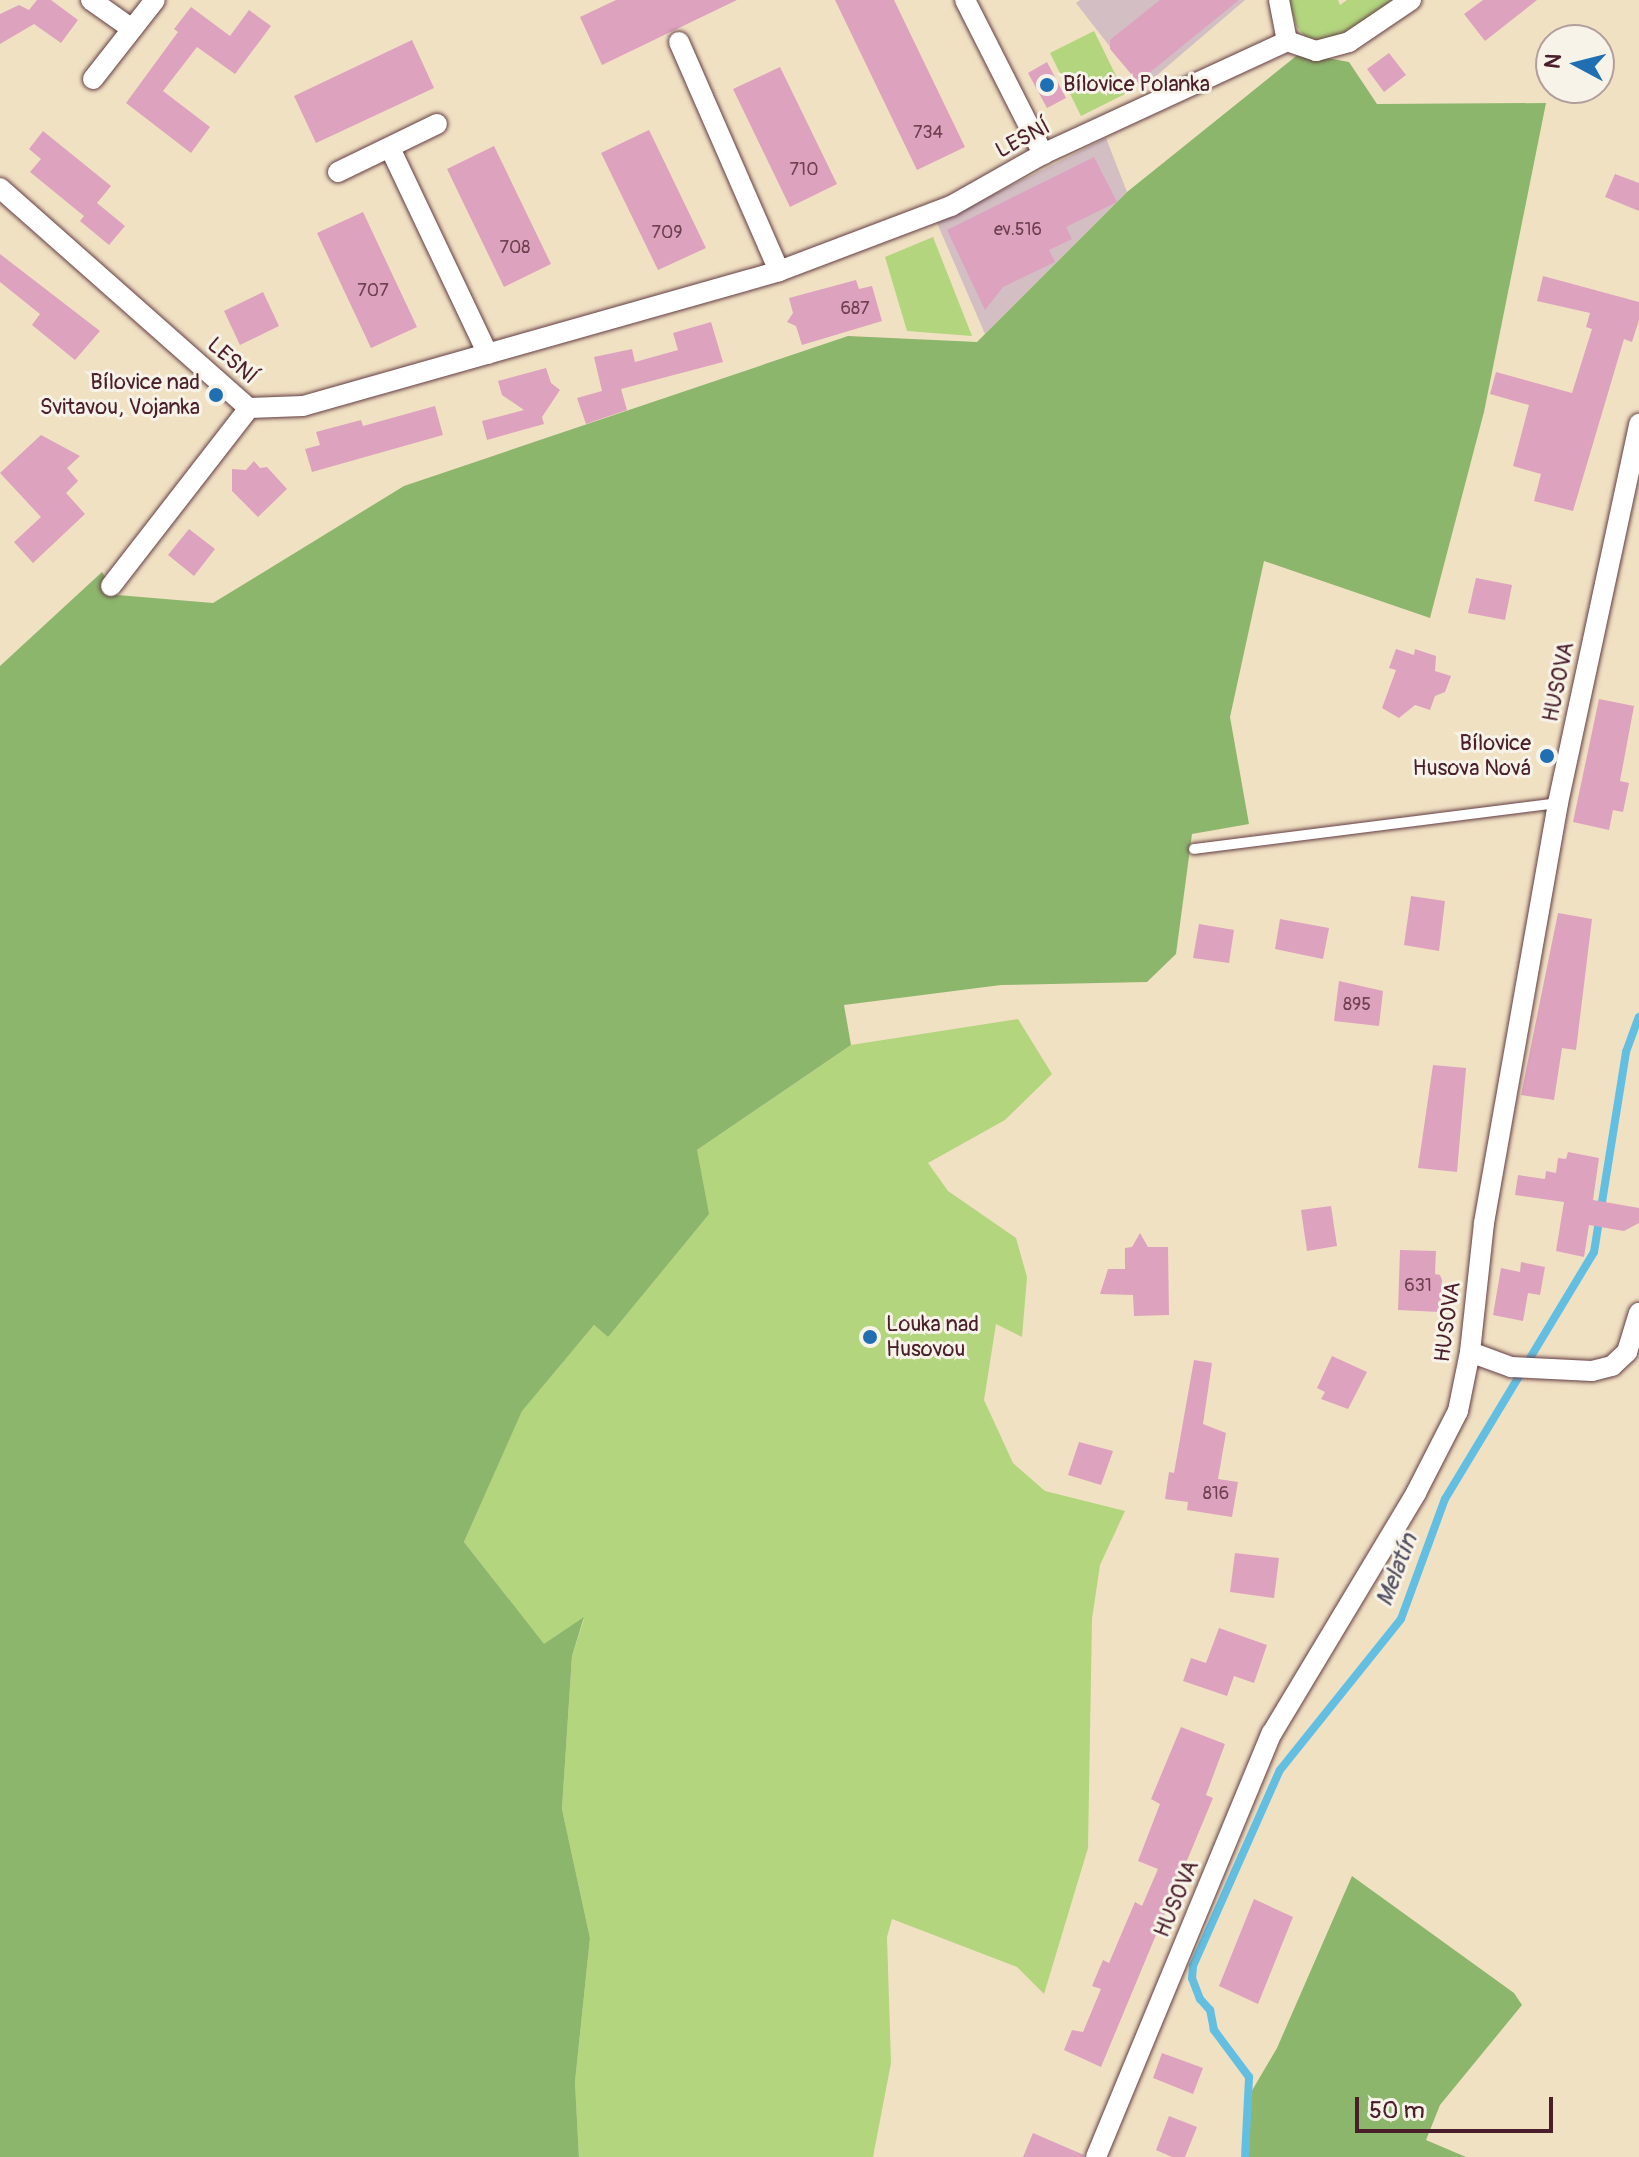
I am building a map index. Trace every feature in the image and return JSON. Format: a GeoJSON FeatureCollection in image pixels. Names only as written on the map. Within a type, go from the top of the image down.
{"type":"FeatureCollection","features":[{"type":"Feature","properties":{"kind":"street"},"geometry":{"type":"LineString","coordinates":[[91,0],[132,29]]}},
{"type":"Feature","properties":{"kind":"street"},"geometry":{"type":"LineString","coordinates":[[93,79],[155,0]]}},
{"type":"Feature","properties":{"kind":"street"},"geometry":{"type":"LineString","coordinates":[[965,0],[1043,154]]}},
{"type":"Feature","properties":{"kind":"street"},"geometry":{"type":"LineString","coordinates":[[1279,0],[1287,41],[1316,51],[1349,42],[1411,0]]}},
{"type":"Feature","properties":{"kind":"street","name":"LESNÍ"},"geometry":{"type":"LineString","coordinates":[[0,188],[249,408],[303,406],[779,271],[951,206],[1043,154],[1287,41]]}},
{"type":"Feature","properties":{"kind":"street"},"geometry":{"type":"LineString","coordinates":[[679,42],[779,271]]}},
{"type":"Feature","properties":{"kind":"street"},"geometry":{"type":"LineString","coordinates":[[338,172],[437,124]]}},
{"type":"Feature","properties":{"kind":"street"},"geometry":{"type":"LineString","coordinates":[[390,148],[488,354]]}},
{"type":"Feature","properties":{"kind":"street"},"geometry":{"type":"LineString","coordinates":[[111,586],[249,408]]}},
{"type":"Feature","properties":{"kind":"street","name":"HUSOVA"},"geometry":{"type":"LineString","coordinates":[[1096,2157],[1272,1733],[1416,1493],[1458,1411],[1470,1352],[1484,1223],[1558,803],[1639,424]]}},
{"type":"Feature","properties":{"kind":"street"},"geometry":{"type":"LineString","coordinates":[[1470,1352],[1511,1367],[1592,1371],[1612,1366],[1627,1352],[1639,1313]]}},
{"type":"Feature","properties":{"kind":"lane"},"geometry":{"type":"LineString","coordinates":[[1194,849],[1558,803]]}},
{"type":"Feature","properties":{"kind":"shaded area"},"geometry":{"type":"Polygon","coordinates":[[[1080,0],[1245,0],[1142,88],[1076,3],[1080,0]]]}},
{"type":"Feature","properties":{"kind":"shaded area"},"geometry":{"type":"Polygon","coordinates":[[[1106,138],[1127,192],[985,334],[937,223],[1106,138]]]}},
{"type":"Feature","properties":{"kind":"green space"},"geometry":{"type":"Polygon","coordinates":[[[1288,0],[1338,0],[1340,5],[1347,0],[1399,0],[1342,34],[1318,41],[1307,39],[1297,27],[1288,0]]]}},
{"type":"Feature","properties":{"kind":"green space"},"geometry":{"type":"Polygon","coordinates":[[[1094,31],[1125,94],[1081,116],[1050,53],[1094,31]]]}},
{"type":"Feature","properties":{"kind":"green space"},"geometry":{"type":"Polygon","coordinates":[[[1300,53],[1349,62],[1377,104],[1546,104],[1484,412],[1430,618],[1264,561],[1230,717],[1249,824],[1192,834],[1176,954],[1147,982],[1001,985],[844,1005],[851,1045],[697,1150],[709,1214],[608,1337],[594,1325],[522,1411],[464,1542],[544,1644],[584,1617],[572,1656],[562,1809],[590,1938],[575,2082],[579,2157],[0,2157],[0,666],[102,572],[117,595],[213,603],[404,486],[848,336],[977,342],[1127,192],[1300,53]]]}},
{"type":"Feature","properties":{"kind":"green space"},"geometry":{"type":"Polygon","coordinates":[[[933,237],[972,336],[907,331],[885,257],[933,237]]]}},
{"type":"Feature","properties":{"kind":"green space"},"geometry":{"type":"Polygon","coordinates":[[[1018,1019],[1052,1074],[1005,1120],[928,1163],[948,1191],[1016,1238],[1027,1277],[1022,1337],[996,1324],[984,1400],[1013,1463],[1045,1491],[1125,1511],[1100,1565],[1092,1619],[1088,1848],[1044,1994],[1017,1967],[892,1919],[887,1937],[891,2063],[873,2157],[579,2157],[575,2082],[590,1938],[562,1809],[572,1656],[584,1619],[544,1645],[464,1542],[522,1410],[594,1325],[608,1337],[697,1150],[851,1045],[1018,1019]]]}},
{"type":"Feature","properties":{"kind":"green space"},"geometry":{"type":"Polygon","coordinates":[[[1352,1876],[1514,1993],[1522,2005],[1440,2105],[1426,2140],[1466,2157],[1248,2157],[1250,2094],[1277,2048],[1352,1876]]]}},
{"type":"Feature","properties":{"kind":"building"},"geometry":{"type":"Polygon","coordinates":[[[37,0],[51,0],[78,20],[61,43],[34,24],[0,44],[0,14],[19,5],[29,10],[37,0]]]}},
{"type":"Feature","properties":{"kind":"building"},"geometry":{"type":"Polygon","coordinates":[[[616,0],[737,0],[602,65],[580,17],[616,0]]]}},
{"type":"Feature","properties":{"kind":"building"},"geometry":{"type":"Polygon","coordinates":[[[835,0],[894,0],[965,147],[917,170],[835,0]]]}},
{"type":"Feature","properties":{"kind":"building"},"geometry":{"type":"Polygon","coordinates":[[[1160,0],[1239,0],[1138,82],[1110,49],[1110,40],[1160,0]]]}},
{"type":"Feature","properties":{"kind":"building"},"geometry":{"type":"Polygon","coordinates":[[[1483,0],[1537,0],[1485,41],[1464,14],[1483,0]]]}},
{"type":"Feature","properties":{"kind":"building"},"geometry":{"type":"Polygon","coordinates":[[[191,7],[230,36],[249,10],[271,26],[235,74],[197,47],[163,91],[210,127],[191,153],[126,103],[178,32],[174,29],[191,7]]]}},
{"type":"Feature","properties":{"kind":"building"},"geometry":{"type":"Polygon","coordinates":[[[412,40],[434,88],[316,143],[294,96],[412,40]]]}},
{"type":"Feature","properties":{"kind":"building"},"geometry":{"type":"Polygon","coordinates":[[[1389,53],[1406,75],[1384,92],[1367,69],[1389,53]]]}},
{"type":"Feature","properties":{"kind":"building","name":"Bílovice Polanka"},"geometry":{"type":"Polygon","coordinates":[[[1047,62],[1066,98],[1047,108],[1028,73],[1047,62]]]}},
{"type":"Feature","properties":{"kind":"building"},"geometry":{"type":"Polygon","coordinates":[[[780,67],[837,184],[790,207],[733,89],[780,67]]]}},
{"type":"Feature","properties":{"kind":"building"},"geometry":{"type":"Polygon","coordinates":[[[649,130],[706,248],[658,270],[601,153],[649,130]]]}},
{"type":"Feature","properties":{"kind":"building"},"geometry":{"type":"Polygon","coordinates":[[[43,131],[111,186],[97,203],[125,226],[109,245],[80,221],[84,216],[30,172],[41,159],[29,149],[43,131]]]}},
{"type":"Feature","properties":{"kind":"building"},"geometry":{"type":"Polygon","coordinates":[[[494,146],[551,264],[504,287],[447,169],[494,146]]]}},
{"type":"Feature","properties":{"kind":"building"},"geometry":{"type":"Polygon","coordinates":[[[1094,157],[1117,202],[1066,227],[1072,239],[1049,250],[1055,262],[1003,287],[985,310],[947,230],[1094,157]]]}},
{"type":"Feature","properties":{"kind":"building"},"geometry":{"type":"Polygon","coordinates":[[[1615,174],[1639,183],[1639,211],[1605,197],[1615,174]]]}},
{"type":"Feature","properties":{"kind":"building"},"geometry":{"type":"Polygon","coordinates":[[[363,212],[417,327],[371,348],[317,233],[363,212]]]}},
{"type":"Feature","properties":{"kind":"building"},"geometry":{"type":"Polygon","coordinates":[[[0,254],[100,331],[75,360],[32,325],[40,314],[0,282],[0,254]]]}},
{"type":"Feature","properties":{"kind":"building"},"geometry":{"type":"Polygon","coordinates":[[[1543,276],[1639,302],[1639,320],[1632,342],[1624,339],[1573,511],[1534,501],[1541,474],[1513,466],[1529,405],[1490,394],[1496,372],[1572,393],[1592,329],[1586,327],[1590,313],[1537,301],[1543,276]]]}},
{"type":"Feature","properties":{"kind":"building"},"geometry":{"type":"Polygon","coordinates":[[[856,280],[859,289],[872,286],[882,321],[802,345],[796,326],[787,322],[793,313],[789,298],[856,280]]]}},
{"type":"Feature","properties":{"kind":"building"},"geometry":{"type":"Polygon","coordinates":[[[263,292],[279,326],[240,345],[224,311],[263,292]]]}},
{"type":"Feature","properties":{"kind":"building"},"geometry":{"type":"Polygon","coordinates":[[[711,322],[723,362],[621,389],[627,410],[586,424],[577,398],[602,391],[594,357],[632,349],[635,362],[678,350],[673,333],[711,322]]]}},
{"type":"Feature","properties":{"kind":"building"},"geometry":{"type":"Polygon","coordinates":[[[546,368],[551,383],[560,390],[542,417],[544,424],[487,440],[482,421],[524,410],[502,395],[498,381],[546,368]]]}},
{"type":"Feature","properties":{"kind":"building"},"geometry":{"type":"Polygon","coordinates":[[[435,406],[443,435],[312,472],[305,449],[320,445],[316,432],[361,420],[363,426],[435,406]]]}},
{"type":"Feature","properties":{"kind":"building"},"geometry":{"type":"Polygon","coordinates":[[[41,435],[80,456],[67,468],[78,481],[66,493],[85,514],[33,563],[14,542],[41,517],[0,473],[41,435]]]}},
{"type":"Feature","properties":{"kind":"building"},"geometry":{"type":"Polygon","coordinates":[[[254,461],[260,468],[267,467],[287,489],[258,517],[232,491],[232,469],[246,470],[254,461]]]}},
{"type":"Feature","properties":{"kind":"building"},"geometry":{"type":"Polygon","coordinates":[[[189,529],[215,549],[194,576],[168,555],[189,529]]]}},
{"type":"Feature","properties":{"kind":"building"},"geometry":{"type":"Polygon","coordinates":[[[1476,578],[1512,585],[1505,620],[1468,613],[1476,578]]]}},
{"type":"Feature","properties":{"kind":"building"},"geometry":{"type":"Polygon","coordinates":[[[1396,649],[1414,655],[1415,649],[1436,656],[1435,671],[1451,676],[1445,692],[1435,696],[1430,710],[1415,705],[1399,718],[1382,708],[1396,670],[1389,668],[1396,649]]]}},
{"type":"Feature","properties":{"kind":"building"},"geometry":{"type":"Polygon","coordinates":[[[1599,699],[1634,706],[1620,781],[1629,783],[1623,812],[1613,810],[1609,830],[1573,822],[1599,699]]]}},
{"type":"Feature","properties":{"kind":"building"},"geometry":{"type":"Polygon","coordinates":[[[1411,896],[1445,901],[1439,951],[1404,945],[1411,896]]]}},
{"type":"Feature","properties":{"kind":"building"},"geometry":{"type":"Polygon","coordinates":[[[1558,913],[1592,919],[1576,1050],[1562,1048],[1554,1100],[1521,1095],[1558,913]]]}},
{"type":"Feature","properties":{"kind":"building"},"geometry":{"type":"Polygon","coordinates":[[[1280,919],[1329,928],[1323,959],[1275,949],[1280,919]]]}},
{"type":"Feature","properties":{"kind":"building"},"geometry":{"type":"Polygon","coordinates":[[[1199,924],[1234,930],[1229,963],[1193,958],[1199,924]]]}},
{"type":"Feature","properties":{"kind":"building"},"geometry":{"type":"Polygon","coordinates":[[[1339,981],[1383,991],[1379,1026],[1334,1021],[1339,981]]]}},
{"type":"Feature","properties":{"kind":"building"},"geometry":{"type":"Polygon","coordinates":[[[1433,1065],[1466,1068],[1457,1172],[1418,1168],[1433,1065]]]}},
{"type":"Feature","properties":{"kind":"building"},"geometry":{"type":"Polygon","coordinates":[[[1568,1152],[1599,1158],[1593,1200],[1639,1208],[1639,1223],[1624,1231],[1589,1225],[1584,1257],[1556,1251],[1564,1202],[1515,1195],[1518,1175],[1545,1179],[1546,1171],[1556,1173],[1558,1158],[1566,1159],[1568,1152]]]}},
{"type":"Feature","properties":{"kind":"building"},"geometry":{"type":"Polygon","coordinates":[[[1331,1206],[1337,1246],[1307,1251],[1301,1210],[1331,1206]]]}},
{"type":"Feature","properties":{"kind":"building"},"geometry":{"type":"Polygon","coordinates":[[[1140,1233],[1148,1247],[1168,1247],[1169,1315],[1134,1316],[1133,1295],[1100,1294],[1108,1269],[1125,1269],[1125,1248],[1132,1247],[1140,1233]]]}},
{"type":"Feature","properties":{"kind":"building"},"geometry":{"type":"Polygon","coordinates":[[[1400,1250],[1436,1251],[1435,1274],[1440,1275],[1442,1280],[1440,1312],[1398,1310],[1400,1250]]]}},
{"type":"Feature","properties":{"kind":"building"},"geometry":{"type":"Polygon","coordinates":[[[1521,1262],[1545,1267],[1540,1295],[1528,1293],[1523,1321],[1493,1315],[1501,1268],[1520,1272],[1521,1262]]]}},
{"type":"Feature","properties":{"kind":"building"},"geometry":{"type":"Polygon","coordinates":[[[1332,1356],[1367,1372],[1348,1409],[1321,1399],[1325,1392],[1317,1388],[1332,1356]]]}},
{"type":"Feature","properties":{"kind":"building"},"geometry":{"type":"Polygon","coordinates":[[[1194,1360],[1212,1363],[1203,1424],[1226,1433],[1218,1479],[1238,1482],[1232,1517],[1187,1510],[1188,1502],[1165,1499],[1169,1472],[1174,1473],[1194,1360]]]}},
{"type":"Feature","properties":{"kind":"building"},"geometry":{"type":"Polygon","coordinates":[[[1079,1442],[1113,1451],[1101,1485],[1068,1475],[1079,1442]]]}},
{"type":"Feature","properties":{"kind":"building"},"geometry":{"type":"Polygon","coordinates":[[[1235,1553],[1279,1558],[1274,1598],[1230,1592],[1235,1553]]]}},
{"type":"Feature","properties":{"kind":"building"},"geometry":{"type":"Polygon","coordinates":[[[1219,1628],[1267,1645],[1254,1683],[1234,1676],[1227,1696],[1183,1681],[1191,1658],[1206,1663],[1219,1628]]]}},
{"type":"Feature","properties":{"kind":"building"},"geometry":{"type":"Polygon","coordinates":[[[1181,1727],[1225,1744],[1206,1795],[1213,1798],[1101,2067],[1064,2050],[1072,2030],[1083,2032],[1101,1989],[1092,1986],[1103,1960],[1109,1963],[1135,1902],[1142,1906],[1158,1869],[1138,1861],[1160,1804],[1151,1799],[1181,1727]]]}},
{"type":"Feature","properties":{"kind":"building"},"geometry":{"type":"Polygon","coordinates":[[[1254,1899],[1293,1917],[1258,2004],[1219,1986],[1254,1899]]]}},
{"type":"Feature","properties":{"kind":"building"},"geometry":{"type":"Polygon","coordinates":[[[1162,2053],[1203,2068],[1193,2094],[1153,2078],[1162,2053]]]}},
{"type":"Feature","properties":{"kind":"building"},"geometry":{"type":"Polygon","coordinates":[[[1169,2116],[1197,2127],[1185,2157],[1172,2157],[1156,2150],[1169,2116]]]}},
{"type":"Feature","properties":{"kind":"building"},"geometry":{"type":"Polygon","coordinates":[[[1033,2133],[1084,2155],[1023,2157],[1033,2133]]]}},
{"type":"Feature","properties":{"kind":"waterway","name":"Melatín"},"geometry":{"type":"LineString","coordinates":[[1245,2157],[1249,2077],[1214,2030],[1210,2010],[1200,1999],[1192,1978],[1193,1966],[1280,1770],[1401,1619],[1445,1499],[1594,1252],[1626,1052],[1639,1017]]}},
{"type":"Feature","properties":{"kind":"place","name":"Bílovice Polanka"},"geometry":{"type":"Point","coordinates":[1047,85]}},
{"type":"Feature","properties":{"kind":"place","name":"Bílovice nad Svitavou, Vojanka"},"geometry":{"type":"Point","coordinates":[216,395]}},
{"type":"Feature","properties":{"kind":"place","name":"Bílovice Husova Nová"},"geometry":{"type":"Point","coordinates":[1547,756]}},
{"type":"Feature","properties":{"kind":"place","name":"Louka nad Husovou"},"geometry":{"type":"Point","coordinates":[870,1337]}}]}
